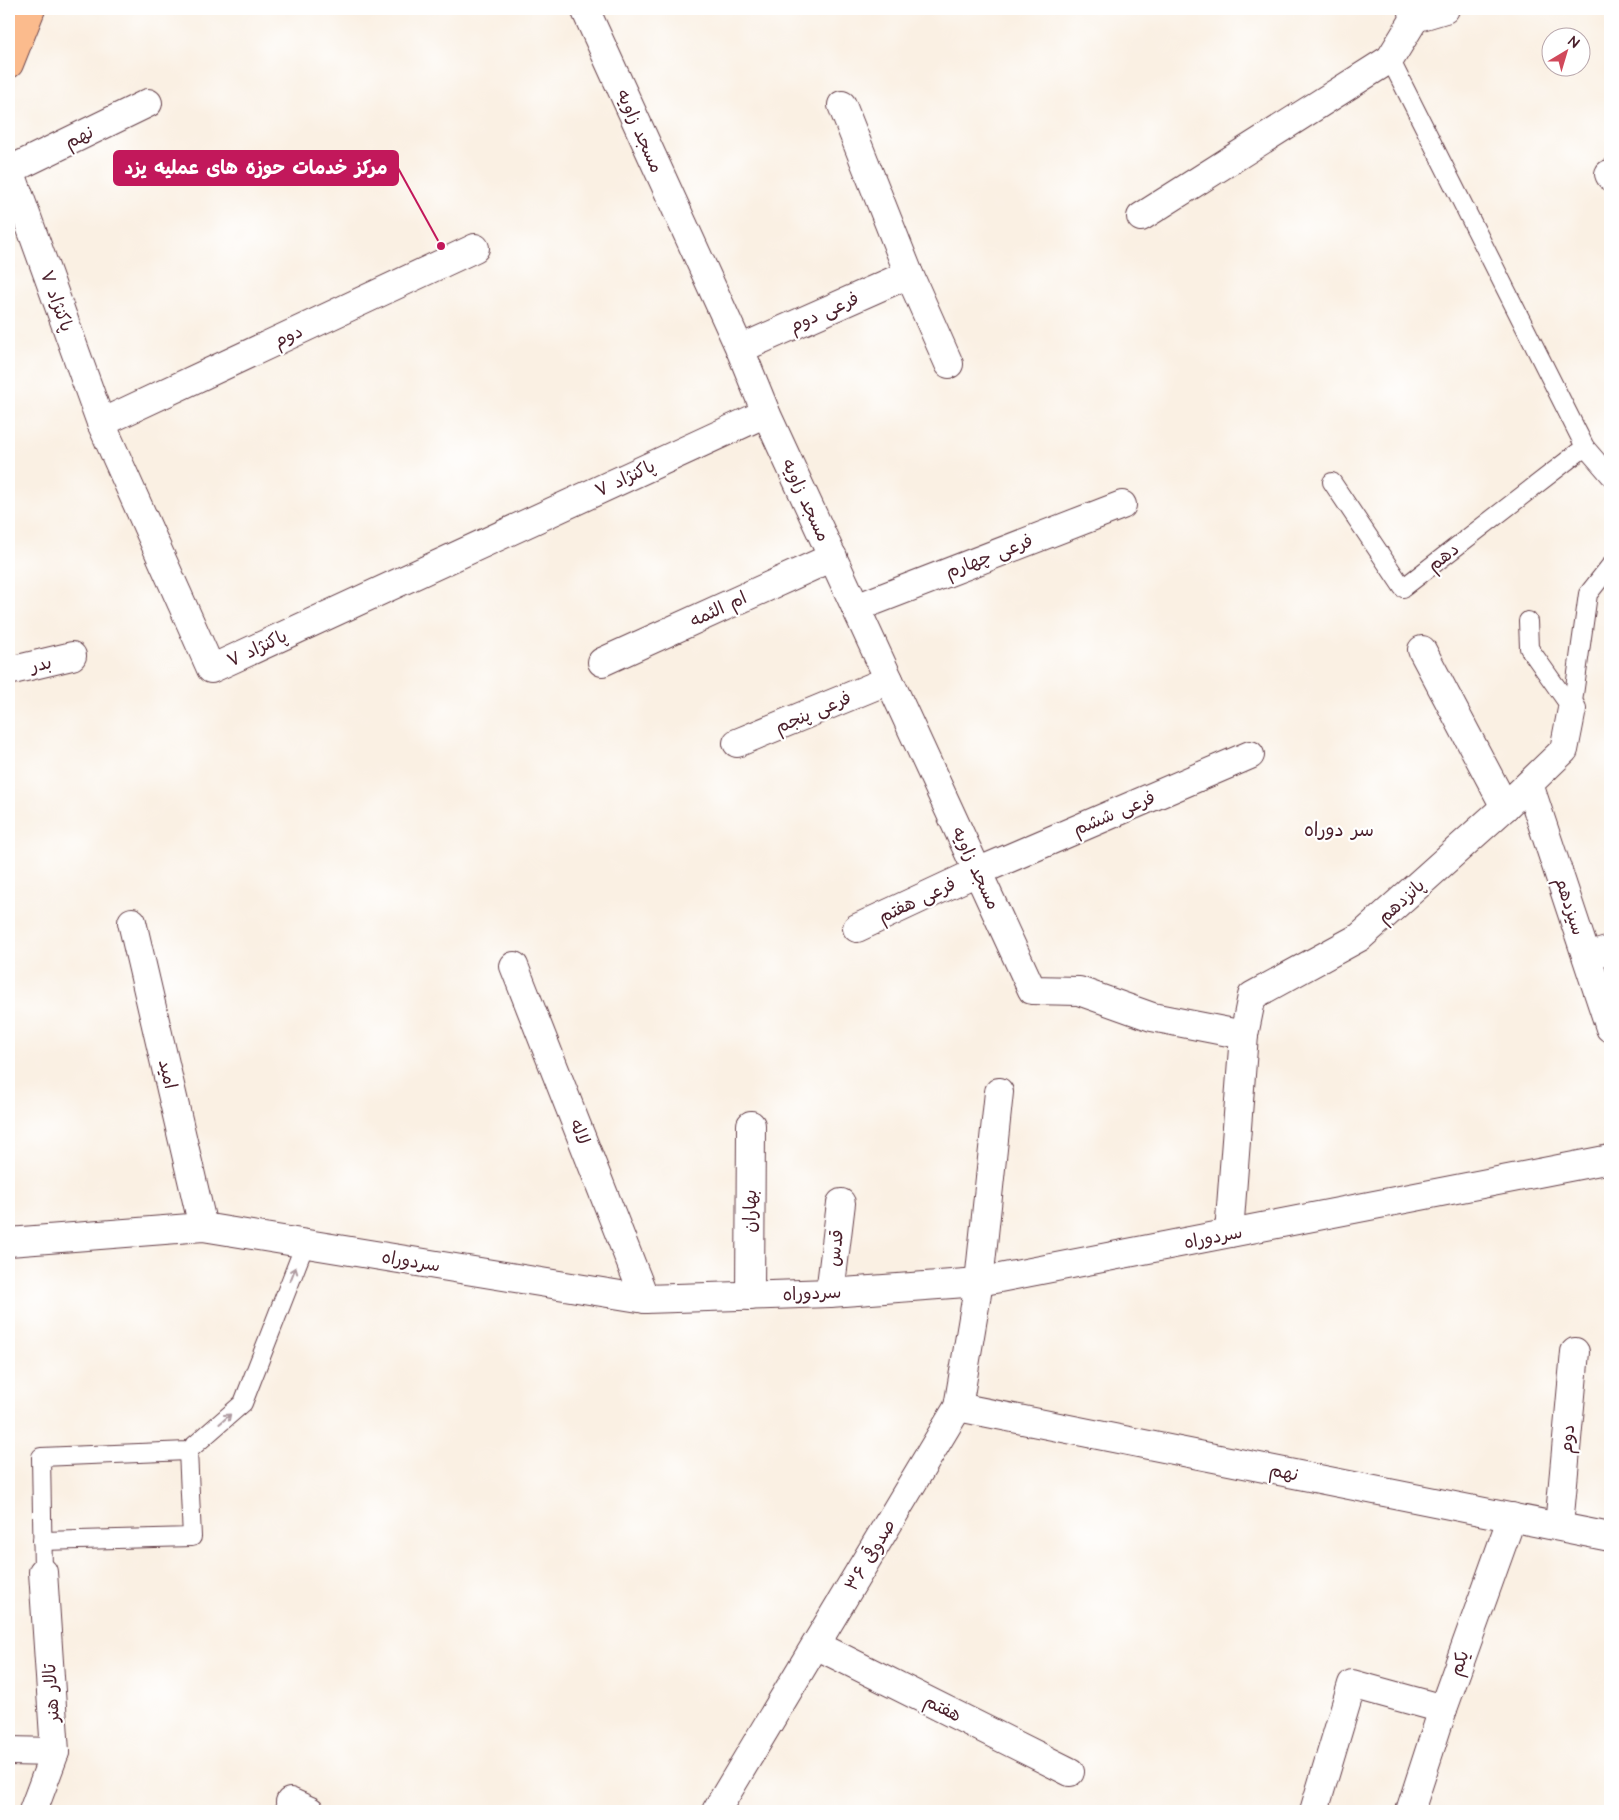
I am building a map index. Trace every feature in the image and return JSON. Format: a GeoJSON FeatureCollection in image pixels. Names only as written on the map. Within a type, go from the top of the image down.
{"type":"FeatureCollection","features":[{"type":"Feature","properties":{"kind":"main road"},"geometry":{"type":"LineString","coordinates":[[9,64],[31,9]]}},
{"type":"Feature","properties":{"kind":"street","name":"مسجد زاویه"},"geometry":{"type":"LineString","coordinates":[[584,9],[740,350],[766,413],[1032,990],[1079,991],[1152,1017],[1244,1036]]}},
{"type":"Feature","properties":{"kind":"street"},"geometry":{"type":"LineString","coordinates":[[1141,217],[1390,59],[1414,13],[1445,9]]}},
{"type":"Feature","properties":{"kind":"street","name":"نهم"},"geometry":{"type":"LineString","coordinates":[[10,170],[148,103]]}},
{"type":"Feature","properties":{"kind":"street"},"geometry":{"type":"LineString","coordinates":[[842,105],[909,274],[949,364]]}},
{"type":"Feature","properties":{"kind":"street","name":"پاکنژاد ۷"},"geometry":{"type":"LineString","coordinates":[[10,170],[101,423],[211,670],[766,413]]}},
{"type":"Feature","properties":{"kind":"street","name":"دوم"},"geometry":{"type":"LineString","coordinates":[[101,423],[475,248]]}},
{"type":"Feature","properties":{"kind":"street","name":"فرعی دوم"},"geometry":{"type":"LineString","coordinates":[[740,350],[909,274]]}},
{"type":"Feature","properties":{"kind":"street","name":"فرعی چهارم"},"geometry":{"type":"LineString","coordinates":[[856,608],[1122,505]]}},
{"type":"Feature","properties":{"kind":"street","name":"ام الئمه"},"geometry":{"type":"LineString","coordinates":[[602,662],[833,557]]}},
{"type":"Feature","properties":{"kind":"street"},"geometry":{"type":"LineString","coordinates":[[1422,650],[1505,807]]}},
{"type":"Feature","properties":{"kind":"street","name":"بدر"},"geometry":{"type":"LineString","coordinates":[[9,671],[72,656]]}},
{"type":"Feature","properties":{"kind":"street","name":"فرعی پنجم"},"geometry":{"type":"LineString","coordinates":[[737,743],[889,680]]}},
{"type":"Feature","properties":{"kind":"street","name":"پانزدهم"},"geometry":{"type":"LineString","coordinates":[[1229,1233],[1244,1036],[1252,996],[1360,937],[1505,807],[1564,750],[1572,709]]}},
{"type":"Feature","properties":{"kind":"street","name":"فرعی ششم"},"geometry":{"type":"LineString","coordinates":[[977,872],[1250,755]]}},
{"type":"Feature","properties":{"kind":"street","name":"سیزدهم"},"geometry":{"type":"LineString","coordinates":[[1529,784],[1598,953],[1610,1028]]}},
{"type":"Feature","properties":{"kind":"street","name":"فرعی هفتم"},"geometry":{"type":"LineString","coordinates":[[857,928],[977,872]]}},
{"type":"Feature","properties":{"kind":"street","name":"امید"},"geometry":{"type":"LineString","coordinates":[[132,922],[203,1227]]}},
{"type":"Feature","properties":{"kind":"street","name":"لاله"},"geometry":{"type":"LineString","coordinates":[[514,966],[645,1299]]}},
{"type":"Feature","properties":{"kind":"street","name":"صدوقی ۳۶"},"geometry":{"type":"LineString","coordinates":[[716,1811],[958,1407],[979,1282],[999,1092]]}},
{"type":"Feature","properties":{"kind":"street","name":"بهاران"},"geometry":{"type":"LineString","coordinates":[[750,1296],[751,1125]]}},
{"type":"Feature","properties":{"kind":"street","name":"سردوراه"},"geometry":{"type":"LineString","coordinates":[[9,1242],[203,1227],[645,1299],[830,1293],[979,1282],[1610,1159]]}},
{"type":"Feature","properties":{"kind":"street","name":"قدس"},"geometry":{"type":"LineString","coordinates":[[830,1293],[840,1203]]}},
{"type":"Feature","properties":{"kind":"street","name":"دوم"},"geometry":{"type":"LineString","coordinates":[[1559,1526],[1575,1352]]}},
{"type":"Feature","properties":{"kind":"street","name":"نهم"},"geometry":{"type":"LineString","coordinates":[[958,1407],[1610,1537]]}},
{"type":"Feature","properties":{"kind":"street","name":"یکم"},"geometry":{"type":"LineString","coordinates":[[1410,1811],[1443,1709],[1512,1516]]}},
{"type":"Feature","properties":{"kind":"street","name":"تالار هنر"},"geometry":{"type":"LineString","coordinates":[[33,1811],[55,1752],[43,1572]]}},
{"type":"Feature","properties":{"kind":"street","name":"هفتم"},"geometry":{"type":"LineString","coordinates":[[816,1644],[1070,1772]]}},
{"type":"Feature","properties":{"kind":"street"},"geometry":{"type":"LineString","coordinates":[[1314,1811],[1352,1684],[1443,1709]]}},
{"type":"Feature","properties":{"kind":"street"},"geometry":{"type":"LineString","coordinates":[[9,1751],[55,1752]]}},
{"type":"Feature","properties":{"kind":"lane"},"geometry":{"type":"LineString","coordinates":[[1390,59],[1585,447],[1610,476]]}},
{"type":"Feature","properties":{"kind":"lane","name":"دهم"},"geometry":{"type":"LineString","coordinates":[[1332,482],[1403,588],[1585,447]]}},
{"type":"Feature","properties":{"kind":"lane","name":"پانزدهم"},"geometry":{"type":"LineString","coordinates":[[1572,709],[1588,594],[1610,566]]}},
{"type":"Feature","properties":{"kind":"lane"},"geometry":{"type":"LineString","coordinates":[[1528,621],[1529,648],[1572,709]]}},
{"type":"Feature","properties":{"kind":"lane"},"geometry":{"type":"LineString","coordinates":[[43,1572],[41,1457],[188,1451],[243,1403],[305,1244]]}},
{"type":"Feature","properties":{"kind":"lane"},"geometry":{"type":"LineString","coordinates":[[42,1541],[192,1537],[188,1451]]}},
{"type":"Feature","properties":{"kind":"place","name":"مرکز خدمات حوزه های عملیه یزد"},"geometry":{"type":"Point","coordinates":[441,246]}},
{"type":"Feature","properties":{"kind":"district","name":"سر دوراه"},"geometry":{"type":"Point","coordinates":[1339,829]}}]}
